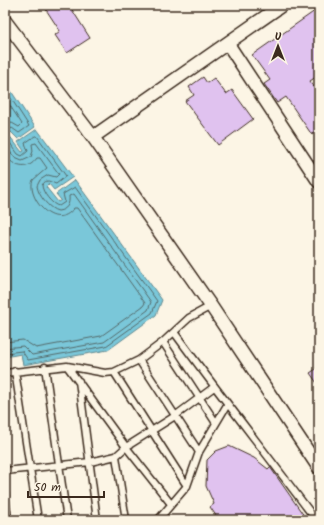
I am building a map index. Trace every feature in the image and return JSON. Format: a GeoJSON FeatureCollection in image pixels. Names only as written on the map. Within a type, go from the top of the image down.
{"type":"FeatureCollection","features":[{"type":"Feature","properties":{"kind":"street"},"geometry":{"type":"LineString","coordinates":[[93,137],[282,5]]}},
{"type":"Feature","properties":{"kind":"street"},"geometry":{"type":"LineString","coordinates":[[5,21],[93,137],[211,306],[319,468]]}},
{"type":"Feature","properties":{"kind":"street"},"geometry":{"type":"LineString","coordinates":[[228,44],[319,182]]}},
{"type":"Feature","properties":{"kind":"lane"},"geometry":{"type":"LineString","coordinates":[[5,373],[44,367],[67,366],[105,373],[114,372],[139,360],[163,342],[189,318],[211,306]]}},
{"type":"Feature","properties":{"kind":"lane"},"geometry":{"type":"LineString","coordinates":[[174,332],[227,405],[316,520]]}},
{"type":"Feature","properties":{"kind":"lane"},"geometry":{"type":"LineString","coordinates":[[163,342],[216,423]]}},
{"type":"Feature","properties":{"kind":"lane"},"geometry":{"type":"LineString","coordinates":[[139,360],[199,452]]}},
{"type":"Feature","properties":{"kind":"lane"},"geometry":{"type":"LineString","coordinates":[[67,366],[126,447],[171,504]]}},
{"type":"Feature","properties":{"kind":"lane"},"geometry":{"type":"LineString","coordinates":[[44,367],[67,520]]}},
{"type":"Feature","properties":{"kind":"lane"},"geometry":{"type":"LineString","coordinates":[[16,371],[38,520]]}},
{"type":"Feature","properties":{"kind":"lane"},"geometry":{"type":"LineString","coordinates":[[114,372],[150,431],[187,486]]}},
{"type":"Feature","properties":{"kind":"lane"},"geometry":{"type":"LineString","coordinates":[[78,380],[97,520]]}},
{"type":"Feature","properties":{"kind":"lane"},"geometry":{"type":"LineString","coordinates":[[5,472],[90,462],[116,456],[126,447],[175,416],[214,387]]}},
{"type":"Feature","properties":{"kind":"lane"},"geometry":{"type":"LineString","coordinates":[[158,520],[187,486],[199,452],[227,405]]}},
{"type":"Feature","properties":{"kind":"lane"},"geometry":{"type":"LineString","coordinates":[[116,456],[126,520]]}},
{"type":"Feature","properties":{"kind":"lane"},"geometry":{"type":"LineString","coordinates":[[5,494],[8,520]]}},
{"type":"Feature","properties":{"kind":"water"},"geometry":{"type":"Polygon","coordinates":[[[5,82],[35,127],[18,139],[11,132],[8,134],[22,152],[24,151],[18,142],[37,129],[73,177],[54,190],[49,184],[46,187],[58,202],[61,200],[56,194],[75,180],[162,300],[156,315],[108,350],[23,365],[21,354],[5,357],[5,82]]]}},
{"type":"Feature","properties":{"kind":"building"},"geometry":{"type":"Polygon","coordinates":[[[43,5],[69,5],[90,38],[67,53],[55,35],[60,31],[43,5]]]}},
{"type":"Feature","properties":{"kind":"building"},"geometry":{"type":"Polygon","coordinates":[[[319,8],[319,75],[310,81],[319,94],[319,130],[312,135],[286,97],[277,103],[264,84],[270,80],[252,55],[319,8]]]}},
{"type":"Feature","properties":{"kind":"building"},"geometry":{"type":"Polygon","coordinates":[[[203,77],[207,83],[214,78],[226,94],[232,90],[253,119],[218,145],[185,101],[194,95],[189,87],[203,77]]]}},
{"type":"Feature","properties":{"kind":"building"},"geometry":{"type":"Polygon","coordinates":[[[319,367],[319,386],[310,373],[319,367]]]}},
{"type":"Feature","properties":{"kind":"building"},"geometry":{"type":"Polygon","coordinates":[[[229,446],[254,458],[268,469],[270,467],[307,520],[219,520],[210,507],[214,504],[206,486],[207,460],[216,451],[229,446]]]}}]}
